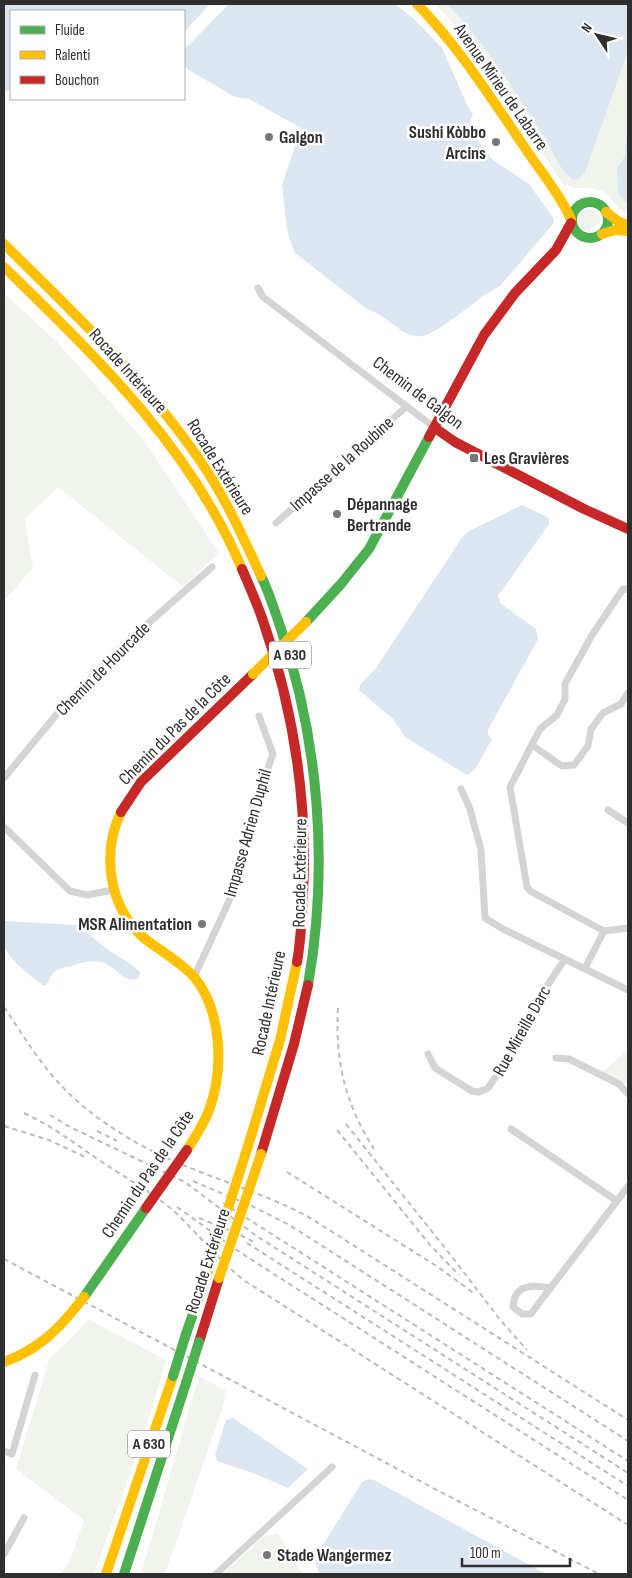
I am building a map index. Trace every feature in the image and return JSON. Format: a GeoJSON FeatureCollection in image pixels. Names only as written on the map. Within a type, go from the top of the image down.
{"type":"FeatureCollection","features":[{"type":"Feature","properties":{"kind":"main road","name":"Avenue Mirieu de Labarre"},"geometry":{"type":"LineString","coordinates":[[417,4],[463,57],[555,192],[571,221]]}},
{"type":"Feature","properties":{"kind":"main road"},"geometry":{"type":"LineString","coordinates":[[555,192],[569,200],[598,203],[619,222],[628,225]]}},
{"type":"Feature","properties":{"kind":"main road"},"geometry":{"type":"LineString","coordinates":[[585,202],[577,207],[572,214],[571,221],[574,231],[584,238],[595,238],[615,230],[628,231]]}},
{"type":"Feature","properties":{"kind":"main road"},"geometry":{"type":"LineString","coordinates":[[602,234],[608,223],[606,212]]}},
{"type":"Feature","properties":{"kind":"main road","name":"Chemin du Pas de la Côte"},"geometry":{"type":"LineString","coordinates":[[4,1362],[23,1355],[45,1342],[58,1330],[188,1150],[210,1108],[218,1068],[216,1032],[210,1002],[194,977],[137,931],[123,911],[113,890],[110,859],[116,825],[126,803],[140,782],[306,622],[341,584],[369,549],[484,335],[516,292],[556,250],[571,221]]}},
{"type":"Feature","properties":{"kind":"main road","name":"Chemin du Pas de la Côte"},"geometry":{"type":"LineString","coordinates":[[556,250],[573,241],[584,238]]}},
{"type":"Feature","properties":{"kind":"main road","name":"Rocade Extérieure"},"geometry":{"type":"LineString","coordinates":[[4,244],[82,320],[160,406],[216,484],[250,548],[265,582],[294,666],[305,716],[316,786],[319,855],[316,932],[306,995],[261,1154],[124,1574]]}},
{"type":"Feature","properties":{"kind":"main road","name":"Rocade Intérieure"},"geometry":{"type":"LineString","coordinates":[[4,267],[72,333],[146,414],[203,492],[236,555],[259,609],[279,667],[292,718],[301,786],[305,854],[301,931],[291,992],[271,1070],[248,1146],[106,1574]]}},
{"type":"Feature","properties":{"kind":"main road","name":"Chemin de Galgon"},"geometry":{"type":"LineString","coordinates":[[435,428],[443,436],[584,509],[628,529]]}},
{"type":"Feature","properties":{"kind":"street","name":"Chemin de Galgon"},"geometry":{"type":"LineString","coordinates":[[258,288],[263,297],[435,428]]}},
{"type":"Feature","properties":{"kind":"street","name":"Impasse de la Roubine"},"geometry":{"type":"LineString","coordinates":[[276,522],[407,406]]}},
{"type":"Feature","properties":{"kind":"street","name":"Chemin de Hourcade"},"geometry":{"type":"LineString","coordinates":[[4,778],[62,708],[120,649],[212,567]]}},
{"type":"Feature","properties":{"kind":"street"},"geometry":{"type":"LineString","coordinates":[[628,589],[624,590],[592,635],[565,684],[565,699],[557,716],[540,729],[510,787],[524,872],[530,892],[604,931],[628,928]]}},
{"type":"Feature","properties":{"kind":"street"},"geometry":{"type":"LineString","coordinates":[[532,745],[562,766],[574,765],[588,746],[591,729],[604,713],[621,704],[628,693]]}},
{"type":"Feature","properties":{"kind":"street","name":"Impasse Adrien Duphil"},"geometry":{"type":"LineString","coordinates":[[194,977],[235,888],[254,807],[273,754],[259,716]]}},
{"type":"Feature","properties":{"kind":"street"},"geometry":{"type":"LineString","coordinates":[[461,789],[470,808],[481,850],[485,918],[628,990]]}},
{"type":"Feature","properties":{"kind":"street"},"geometry":{"type":"LineString","coordinates":[[608,810],[628,824]]}},
{"type":"Feature","properties":{"kind":"street"},"geometry":{"type":"LineString","coordinates":[[4,827],[70,891],[87,895],[113,890]]}},
{"type":"Feature","properties":{"kind":"street"},"geometry":{"type":"LineString","coordinates":[[585,968],[604,931]]}},
{"type":"Feature","properties":{"kind":"street","name":"Rue Mireille Darc"},"geometry":{"type":"LineString","coordinates":[[428,1054],[435,1068],[472,1091],[479,1092],[488,1088],[524,1034],[534,1007],[565,959]]}},
{"type":"Feature","properties":{"kind":"street"},"geometry":{"type":"LineString","coordinates":[[556,1058],[569,1059],[619,1084],[628,1094]]}},
{"type":"Feature","properties":{"kind":"street"},"geometry":{"type":"LineString","coordinates":[[511,1129],[618,1201]]}},
{"type":"Feature","properties":{"kind":"street"},"geometry":{"type":"LineString","coordinates":[[551,1288],[528,1286],[520,1290],[513,1299],[512,1307],[522,1314],[531,1314],[618,1201],[628,1186]]}},
{"type":"Feature","properties":{"kind":"street"},"geometry":{"type":"LineString","coordinates":[[4,1451],[12,1454],[35,1375]]}},
{"type":"Feature","properties":{"kind":"street"},"geometry":{"type":"LineString","coordinates":[[216,1574],[332,1467]]}},
{"type":"Feature","properties":{"kind":"street"},"geometry":{"type":"LineString","coordinates":[[4,1554],[24,1518]]}},
{"type":"Feature","properties":{"kind":"shaded area"},"geometry":{"type":"Polygon","coordinates":[[[4,4],[210,4],[185,31],[185,10],[10,10],[10,90],[4,92],[4,4]]]}},
{"type":"Feature","properties":{"kind":"shaded area"},"geometry":{"type":"Polygon","coordinates":[[[229,4],[395,4],[414,19],[442,48],[468,107],[473,114],[470,122],[471,132],[492,159],[529,184],[554,219],[553,224],[500,286],[481,297],[450,321],[429,334],[415,336],[404,332],[382,316],[367,309],[295,253],[287,229],[282,185],[301,128],[249,99],[235,97],[192,72],[185,67],[185,49],[229,4]]]}},
{"type":"Feature","properties":{"kind":"shaded area"},"geometry":{"type":"Polygon","coordinates":[[[436,4],[628,4],[628,213],[619,209],[609,196],[602,191],[590,188],[575,188],[563,184],[465,37],[436,4]]]}},
{"type":"Feature","properties":{"kind":"shaded area"},"geometry":{"type":"Polygon","coordinates":[[[447,4],[628,4],[628,51],[585,172],[579,179],[573,180],[564,171],[544,136],[498,67],[474,34],[447,4]]]}},
{"type":"Feature","properties":{"kind":"shaded area"},"geometry":{"type":"Polygon","coordinates":[[[628,133],[628,205],[618,193],[617,169],[625,156],[628,133]]]}},
{"type":"Feature","properties":{"kind":"shaded area"},"geometry":{"type":"Polygon","coordinates":[[[586,209],[596,210],[600,215],[601,222],[589,232],[581,228],[578,223],[579,215],[586,209]]]}},
{"type":"Feature","properties":{"kind":"shaded area"},"geometry":{"type":"Polygon","coordinates":[[[4,293],[60,345],[145,442],[219,553],[183,587],[58,487],[25,519],[33,568],[4,601],[4,293]]]}},
{"type":"Feature","properties":{"kind":"shaded area"},"geometry":{"type":"Polygon","coordinates":[[[522,505],[549,518],[549,524],[498,596],[500,603],[536,629],[538,639],[488,730],[488,735],[492,739],[475,769],[469,774],[465,774],[405,737],[393,719],[359,690],[360,685],[376,668],[463,536],[471,530],[522,505]]]}},
{"type":"Feature","properties":{"kind":"shaded area"},"geometry":{"type":"Polygon","coordinates":[[[4,921],[76,925],[136,968],[140,972],[139,978],[129,979],[124,977],[107,964],[98,961],[57,970],[45,986],[21,968],[6,950],[3,939],[4,921]]]}},
{"type":"Feature","properties":{"kind":"shaded area"},"geometry":{"type":"Polygon","coordinates":[[[628,1050],[628,1082],[624,1084],[602,1072],[628,1050]]]}},
{"type":"Feature","properties":{"kind":"shaded area"},"geometry":{"type":"Polygon","coordinates":[[[88,1319],[166,1360],[144,1434],[94,1574],[63,1574],[61,1573],[70,1561],[84,1520],[16,1469],[50,1357],[69,1341],[88,1319]]]}},
{"type":"Feature","properties":{"kind":"shaded area"},"geometry":{"type":"Polygon","coordinates":[[[199,1376],[226,1391],[222,1410],[165,1574],[141,1574],[199,1376]]]}},
{"type":"Feature","properties":{"kind":"shaded area"},"geometry":{"type":"Polygon","coordinates":[[[233,1418],[308,1469],[288,1488],[217,1461],[215,1455],[226,1420],[233,1418]]]}},
{"type":"Feature","properties":{"kind":"shaded area"},"geometry":{"type":"Polygon","coordinates":[[[368,1479],[374,1480],[546,1574],[319,1574],[315,1561],[319,1551],[362,1482],[368,1479]]]}},
{"type":"Feature","properties":{"kind":"shaded area","name":"Stade Wangermez"},"geometry":{"type":"Polygon","coordinates":[[[278,1534],[303,1574],[223,1574],[264,1536],[278,1534]]]}},
{"type":"Feature","properties":{"kind":"railway"},"geometry":{"type":"LineString","coordinates":[[4,1007],[36,1055],[57,1081],[84,1107],[115,1130],[149,1149],[199,1172],[265,1197],[312,1219],[628,1420]]}},
{"type":"Feature","properties":{"kind":"railway"},"geometry":{"type":"LineString","coordinates":[[338,1008],[338,1046],[344,1082],[356,1115],[374,1149]]}},
{"type":"Feature","properties":{"kind":"railway"},"geometry":{"type":"LineString","coordinates":[[24,1113],[55,1130],[159,1199],[177,1214],[218,1257],[245,1281],[628,1525]]}},
{"type":"Feature","properties":{"kind":"railway"},"geometry":{"type":"LineString","coordinates":[[50,1115],[70,1127],[185,1182],[255,1235],[628,1473]]}},
{"type":"Feature","properties":{"kind":"railway"},"geometry":{"type":"LineString","coordinates":[[346,1124],[501,1321],[527,1350]]}},
{"type":"Feature","properties":{"kind":"railway"},"geometry":{"type":"LineString","coordinates":[[4,1126],[49,1140],[85,1157]]}},
{"type":"Feature","properties":{"kind":"railway"},"geometry":{"type":"LineString","coordinates":[[337,1130],[430,1245],[459,1275]]}},
{"type":"Feature","properties":{"kind":"railway"},"geometry":{"type":"LineString","coordinates":[[97,1131],[117,1141]]}},
{"type":"Feature","properties":{"kind":"railway"},"geometry":{"type":"LineString","coordinates":[[287,1172],[438,1267],[475,1294]]}},
{"type":"Feature","properties":{"kind":"railway"},"geometry":{"type":"LineString","coordinates":[[193,1181],[256,1208],[291,1226],[628,1441]]}},
{"type":"Feature","properties":{"kind":"railway"},"geometry":{"type":"LineString","coordinates":[[223,1203],[628,1461]]}},
{"type":"Feature","properties":{"kind":"railway"},"geometry":{"type":"LineString","coordinates":[[177,1207],[241,1253],[628,1500]]}},
{"type":"Feature","properties":{"kind":"railway"},"geometry":{"type":"LineString","coordinates":[[199,1218],[256,1243]]}},
{"type":"Feature","properties":{"kind":"railway"},"geometry":{"type":"LineString","coordinates":[[247,1243],[628,1486]]}},
{"type":"Feature","properties":{"kind":"railway"},"geometry":{"type":"LineString","coordinates":[[4,1259],[435,1489],[599,1574]]}},
{"type":"Feature","properties":{"kind":"traffic: fast"},"geometry":{"type":"LineString","coordinates":[[590,202],[597,203],[603,207],[607,213],[608,220],[607,227],[603,233],[597,237],[590,238],[583,237],[577,233],[573,227],[572,220],[573,213],[577,207],[583,203],[590,202]]}},
{"type":"Feature","properties":{"kind":"traffic: fast"},"geometry":{"type":"LineString","coordinates":[[306,622],[341,584],[369,549],[429,437]]}},
{"type":"Feature","properties":{"kind":"traffic: fast"},"geometry":{"type":"LineString","coordinates":[[261,576],[280,626],[293,669],[304,713],[312,758],[319,849],[318,895],[308,985]]}},
{"type":"Feature","properties":{"kind":"traffic: fast"},"geometry":{"type":"LineString","coordinates":[[84,1297],[146,1208]]}},
{"type":"Feature","properties":{"kind":"traffic: fast"},"geometry":{"type":"LineString","coordinates":[[186,1334],[208,1271]]}},
{"type":"Feature","properties":{"kind":"traffic: fast"},"geometry":{"type":"LineString","coordinates":[[173,1376],[186,1334]]}},
{"type":"Feature","properties":{"kind":"traffic: fast"},"geometry":{"type":"LineString","coordinates":[[186,1383],[199,1342]]}},
{"type":"Feature","properties":{"kind":"traffic: fast"},"geometry":{"type":"LineString","coordinates":[[124,1574],[186,1383]]}},
{"type":"Feature","properties":{"kind":"traffic: slow"},"geometry":{"type":"LineString","coordinates":[[417,4],[474,73],[555,191],[571,219]]}},
{"type":"Feature","properties":{"kind":"traffic: slow"},"geometry":{"type":"LineString","coordinates":[[606,212],[619,222],[628,225]]}},
{"type":"Feature","properties":{"kind":"traffic: slow"},"geometry":{"type":"LineString","coordinates":[[602,234],[615,230],[628,231]]}},
{"type":"Feature","properties":{"kind":"traffic: slow"},"geometry":{"type":"LineString","coordinates":[[4,244],[108,348],[133,375],[179,432],[218,489],[261,576]]}},
{"type":"Feature","properties":{"kind":"traffic: slow"},"geometry":{"type":"LineString","coordinates":[[4,267],[106,370],[169,444],[196,483],[221,525],[242,569]]}},
{"type":"Feature","properties":{"kind":"traffic: slow"},"geometry":{"type":"LineString","coordinates":[[253,674],[306,622]]}},
{"type":"Feature","properties":{"kind":"traffic: slow"},"geometry":{"type":"LineString","coordinates":[[121,812],[111,845],[110,862],[116,896],[132,925],[144,938],[195,978],[211,1007],[215,1024],[218,1060],[214,1094],[205,1120],[187,1150]]}},
{"type":"Feature","properties":{"kind":"traffic: slow"},"geometry":{"type":"LineString","coordinates":[[248,1146],[280,1040],[297,962]]}},
{"type":"Feature","properties":{"kind":"traffic: slow"},"geometry":{"type":"LineString","coordinates":[[208,1271],[248,1146]]}},
{"type":"Feature","properties":{"kind":"traffic: slow"},"geometry":{"type":"LineString","coordinates":[[219,1278],[261,1154]]}},
{"type":"Feature","properties":{"kind":"traffic: slow"},"geometry":{"type":"LineString","coordinates":[[76,1307],[84,1297]]}},
{"type":"Feature","properties":{"kind":"traffic: slow"},"geometry":{"type":"LineString","coordinates":[[4,1362],[26,1352],[44,1340],[61,1325],[76,1307]]}},
{"type":"Feature","properties":{"kind":"traffic: slow"},"geometry":{"type":"LineString","coordinates":[[106,1574],[173,1376]]}},
{"type":"Feature","properties":{"kind":"traffic: jam"},"geometry":{"type":"LineString","coordinates":[[429,437],[484,335],[515,293],[556,250],[571,223]]}},
{"type":"Feature","properties":{"kind":"traffic: jam"},"geometry":{"type":"LineString","coordinates":[[435,428],[455,442],[584,509],[628,529]]}},
{"type":"Feature","properties":{"kind":"traffic: jam"},"geometry":{"type":"LineString","coordinates":[[242,569],[260,612],[273,652],[290,720],[296,754],[303,824],[304,859],[302,920],[297,962]]}},
{"type":"Feature","properties":{"kind":"traffic: jam"},"geometry":{"type":"LineString","coordinates":[[121,812],[141,782],[253,674]]}},
{"type":"Feature","properties":{"kind":"traffic: jam"},"geometry":{"type":"LineString","coordinates":[[261,1154],[294,1044],[308,985]]}},
{"type":"Feature","properties":{"kind":"traffic: jam"},"geometry":{"type":"LineString","coordinates":[[146,1208],[187,1150]]}},
{"type":"Feature","properties":{"kind":"traffic: jam"},"geometry":{"type":"LineString","coordinates":[[199,1342],[219,1278]]}},
{"type":"Feature","properties":{"kind":"place","name":"Galgon"},"geometry":{"type":"Point","coordinates":[269,137]}},
{"type":"Feature","properties":{"kind":"place","name":"Sushi Kòbbo Arcins"},"geometry":{"type":"Point","coordinates":[496,142]}},
{"type":"Feature","properties":{"kind":"place","name":"Les Gravières"},"geometry":{"type":"Point","coordinates":[474,458]}},
{"type":"Feature","properties":{"kind":"place","name":"Dépannage Bertrande"},"geometry":{"type":"Point","coordinates":[337,514]}},
{"type":"Feature","properties":{"kind":"place","name":"MSR Alimentation"},"geometry":{"type":"Point","coordinates":[202,924]}},
{"type":"Feature","properties":{"kind":"place","name":"Stade Wangermez"},"geometry":{"type":"Point","coordinates":[267,1555]}}]}
